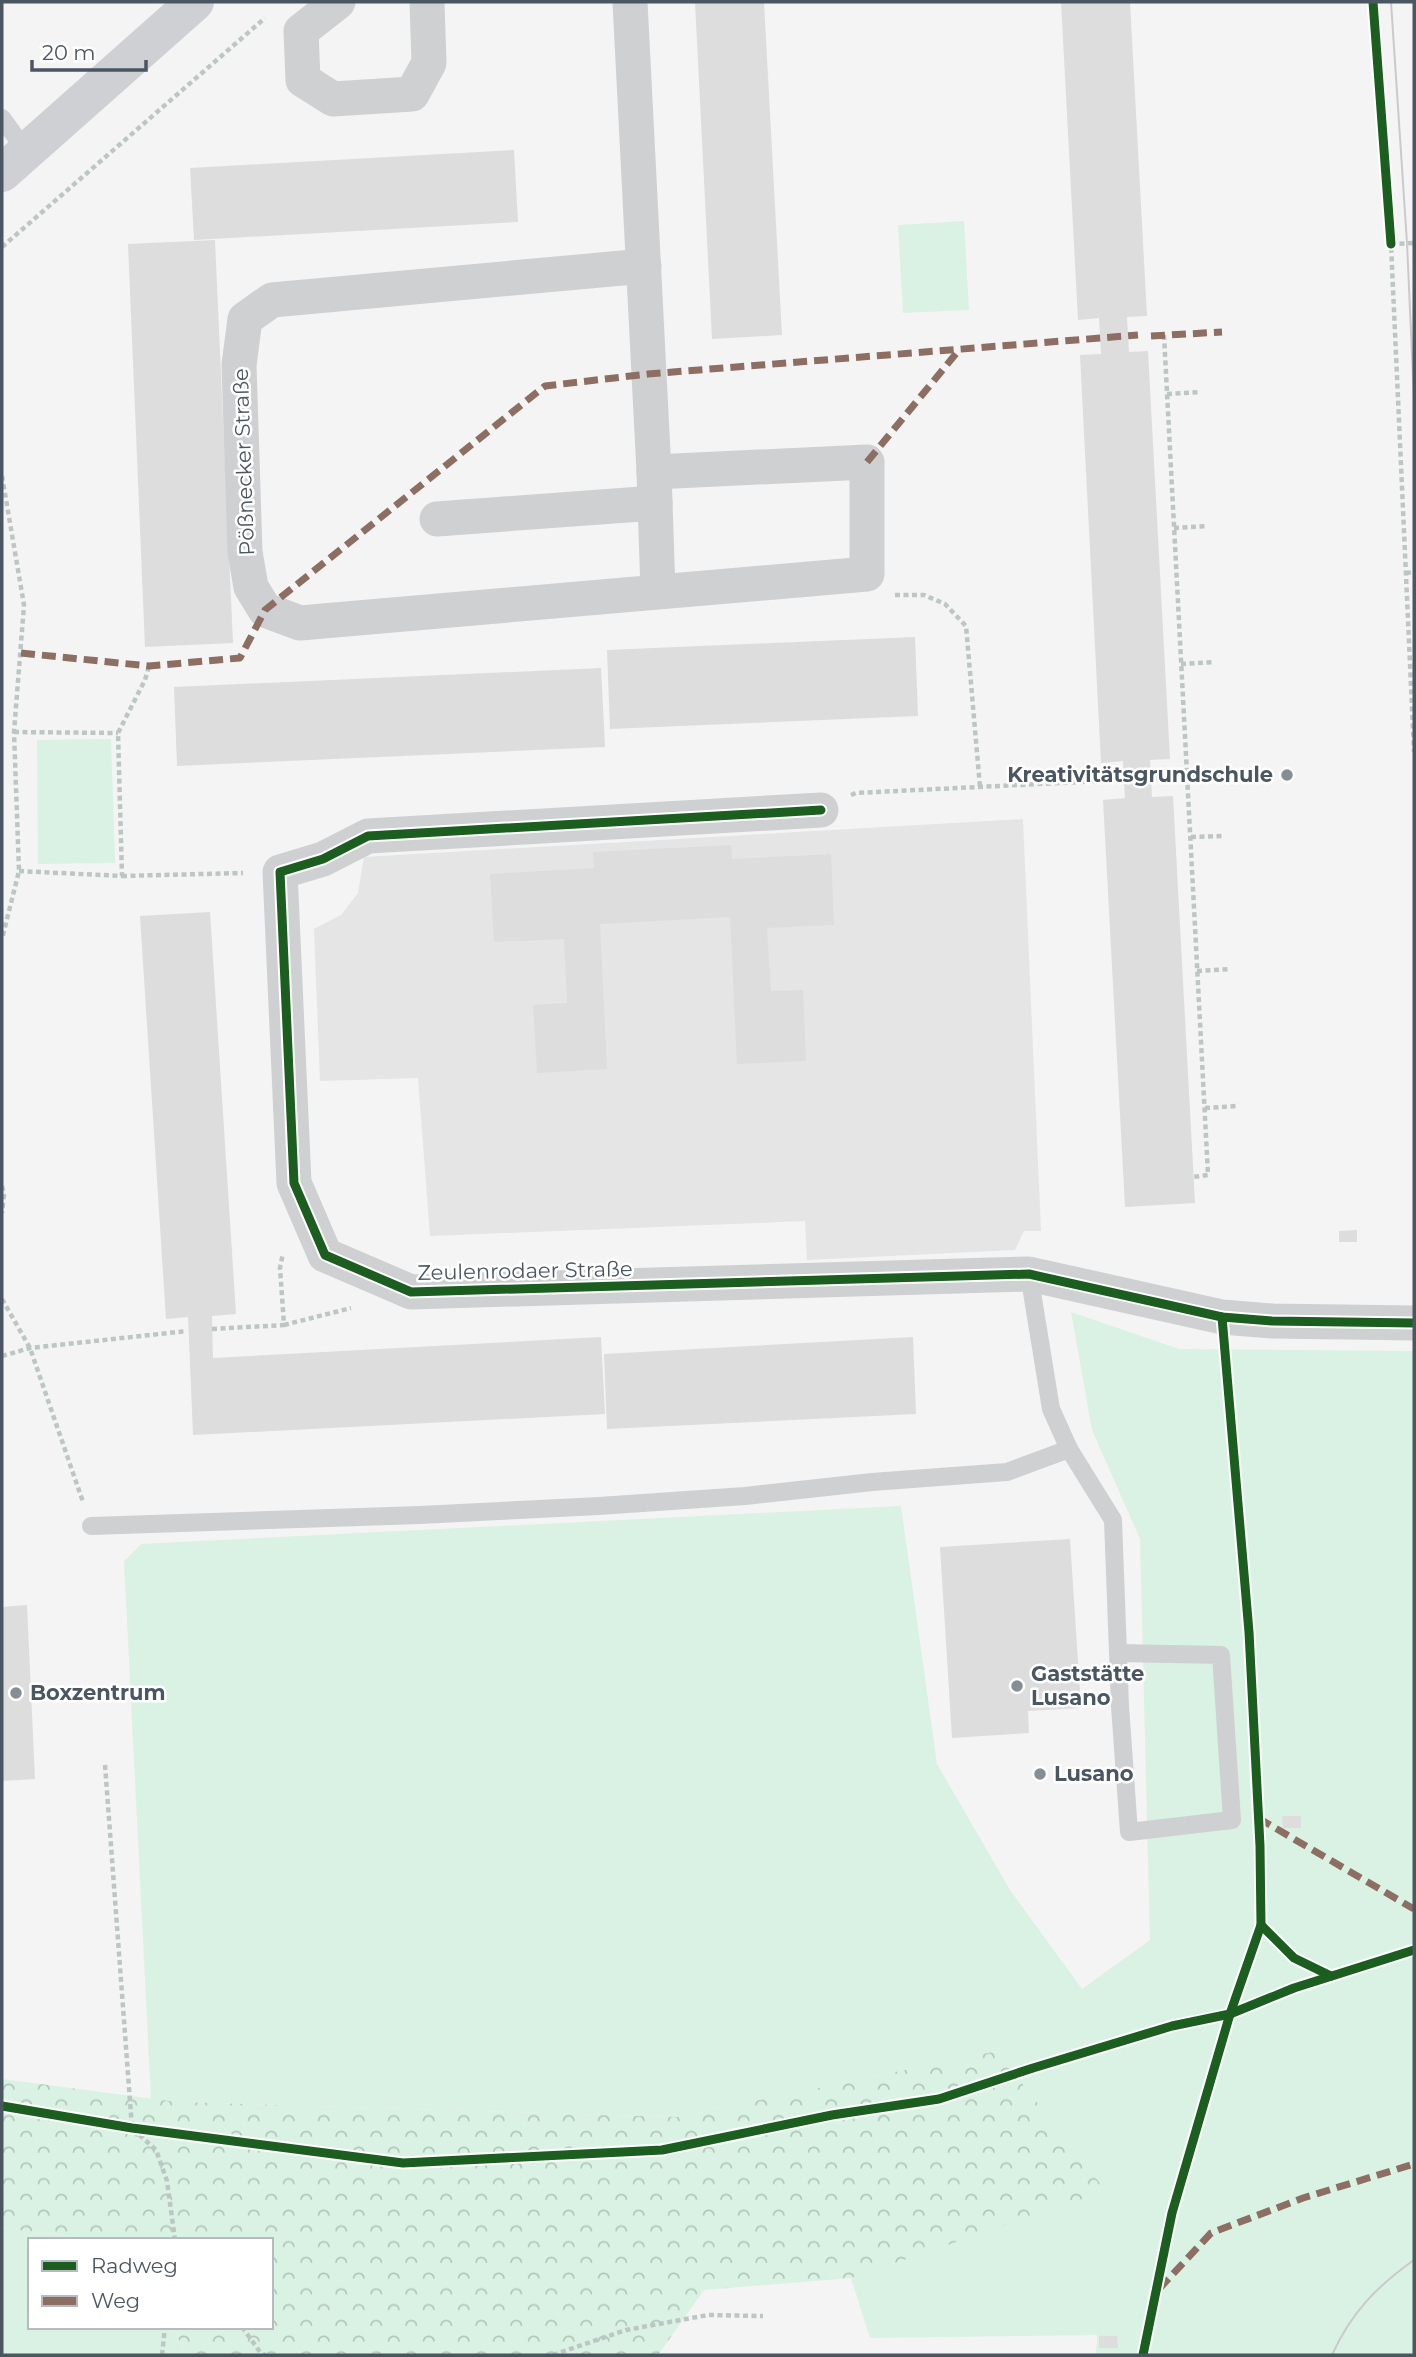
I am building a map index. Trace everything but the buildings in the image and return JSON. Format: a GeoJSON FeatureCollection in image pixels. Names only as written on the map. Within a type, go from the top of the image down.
{"type":"FeatureCollection","features":[{"type":"Feature","properties":{"kind":"street"},"geometry":{"type":"LineString","coordinates":[[14,162],[195,2]]}},
{"type":"Feature","properties":{"kind":"street"},"geometry":{"type":"LineString","coordinates":[[338,2],[301,31],[303,80],[332,99],[412,93],[429,63],[427,2]]}},
{"type":"Feature","properties":{"kind":"street"},"geometry":{"type":"LineString","coordinates":[[629,2],[655,487],[658,591]]}},
{"type":"Feature","properties":{"kind":"street","name":"Pößnecker Straße"},"geometry":{"type":"LineString","coordinates":[[644,266],[272,300],[245,319],[239,365],[245,552],[251,587],[265,610],[300,623],[867,574]]}},
{"type":"Feature","properties":{"kind":"street"},"geometry":{"type":"LineString","coordinates":[[437,519],[655,487],[867,462],[867,574]]}},
{"type":"Feature","properties":{"kind":"street"},"geometry":{"type":"LineString","coordinates":[[280,872],[323,859],[368,836],[821,810]]}},
{"type":"Feature","properties":{"kind":"street","name":"Zeulenrodaer Straße"},"geometry":{"type":"LineString","coordinates":[[280,872],[294,1183],[325,1255],[411,1292],[1029,1274],[1222,1317],[1272,1321],[1414,1323]]}},
{"type":"Feature","properties":{"kind":"lane"},"geometry":{"type":"LineString","coordinates":[[2,118],[14,162]]}},
{"type":"Feature","properties":{"kind":"lane"},"geometry":{"type":"LineString","coordinates":[[1029,1274],[1051,1409],[1069,1449],[1113,1520],[1118,1653],[1129,1832],[1232,1820],[1221,1655],[1118,1653]]}},
{"type":"Feature","properties":{"kind":"lane"},"geometry":{"type":"LineString","coordinates":[[92,1526],[599,1507],[718,1498],[872,1482],[1007,1472],[1069,1449]]}},
{"type":"Feature","properties":{"kind":"path"},"geometry":{"type":"LineString","coordinates":[[1373,2],[1391,244],[1414,752]]}},
{"type":"Feature","properties":{"kind":"path"},"geometry":{"type":"LineString","coordinates":[[2,247],[274,11]]}},
{"type":"Feature","properties":{"kind":"path"},"geometry":{"type":"LineString","coordinates":[[1391,244],[1414,243]]}},
{"type":"Feature","properties":{"kind":"path"},"geometry":{"type":"LineString","coordinates":[[1164,335],[1209,1175],[1193,1177]]}},
{"type":"Feature","properties":{"kind":"path"},"geometry":{"type":"LineString","coordinates":[[1167,394],[1200,392]]}},
{"type":"Feature","properties":{"kind":"path"},"geometry":{"type":"LineString","coordinates":[[2,476],[24,605],[14,733],[19,871],[2,939]]}},
{"type":"Feature","properties":{"kind":"path"},"geometry":{"type":"LineString","coordinates":[[1174,528],[1207,526]]}},
{"type":"Feature","properties":{"kind":"path"},"geometry":{"type":"LineString","coordinates":[[1406,573],[1414,572]]}},
{"type":"Feature","properties":{"kind":"path"},"geometry":{"type":"LineString","coordinates":[[867,574],[874,595],[924,595],[945,604],[966,626],[980,787]]}},
{"type":"Feature","properties":{"kind":"path"},"geometry":{"type":"LineString","coordinates":[[1181,664],[1214,662]]}},
{"type":"Feature","properties":{"kind":"path"},"geometry":{"type":"LineString","coordinates":[[122,876],[118,733],[145,680],[149,666]]}},
{"type":"Feature","properties":{"kind":"path"},"geometry":{"type":"LineString","coordinates":[[14,733],[118,733]]}},
{"type":"Feature","properties":{"kind":"path"},"geometry":{"type":"LineString","coordinates":[[1172,778],[1244,775]]}},
{"type":"Feature","properties":{"kind":"path"},"geometry":{"type":"LineString","coordinates":[[821,810],[856,793],[1161,778]]}},
{"type":"Feature","properties":{"kind":"path"},"geometry":{"type":"LineString","coordinates":[[1191,837],[1223,836]]}},
{"type":"Feature","properties":{"kind":"path"},"geometry":{"type":"LineString","coordinates":[[19,871],[122,876],[280,872]]}},
{"type":"Feature","properties":{"kind":"path"},"geometry":{"type":"LineString","coordinates":[[1197,971],[1230,969]]}},
{"type":"Feature","properties":{"kind":"path"},"geometry":{"type":"LineString","coordinates":[[1205,1108],[1237,1106]]}},
{"type":"Feature","properties":{"kind":"path"},"geometry":{"type":"LineString","coordinates":[[2,1186],[2,1213]]}},
{"type":"Feature","properties":{"kind":"path"},"geometry":{"type":"LineString","coordinates":[[280,1268],[284,1325]]}},
{"type":"Feature","properties":{"kind":"path"},"geometry":{"type":"LineString","coordinates":[[212,1329],[284,1325],[411,1292]]}},
{"type":"Feature","properties":{"kind":"path"},"geometry":{"type":"LineString","coordinates":[[2,1299],[30,1348],[92,1526]]}},
{"type":"Feature","properties":{"kind":"path"},"geometry":{"type":"LineString","coordinates":[[2,1356],[30,1348],[187,1331]]}},
{"type":"Feature","properties":{"kind":"path"},"geometry":{"type":"LineString","coordinates":[[105,1765],[132,2128],[156,2150],[167,2181],[175,2238]]}},
{"type":"Feature","properties":{"kind":"path"},"geometry":{"type":"LineString","coordinates":[[553,2355],[626,2330],[708,2315],[762,2316]]}},
{"type":"Feature","properties":{"kind":"path"},"geometry":{"type":"LineString","coordinates":[[162,2355],[166,2329]]}},
{"type":"Feature","properties":{"kind":"path"},"geometry":{"type":"LineString","coordinates":[[244,2329],[265,2355]]}},
{"type":"Feature","properties":{"kind":"shaded area"},"geometry":{"type":"Polygon","coordinates":[[[1023,819],[1041,1231],[1024,1231],[1015,1250],[807,1260],[805,1221],[430,1236],[418,1078],[320,1081],[314,929],[341,915],[358,893],[364,857],[1023,819]]]}},
{"type":"Feature","properties":{"kind":"green space"},"geometry":{"type":"Polygon","coordinates":[[[964,221],[969,310],[903,313],[898,225],[964,221]]]}},
{"type":"Feature","properties":{"kind":"green space"},"geometry":{"type":"Polygon","coordinates":[[[111,739],[115,863],[38,864],[37,740],[111,739]]]}},
{"type":"Feature","properties":{"kind":"green space"},"geometry":{"type":"Polygon","coordinates":[[[1071,1312],[1179,1349],[1414,1351],[1414,2355],[1096,2355],[1097,2335],[870,2338],[851,2278],[1105,2191],[997,2051],[677,2117],[177,2102],[151,2099],[124,1561],[141,1544],[901,1506],[937,1764],[1010,1890],[1082,1989],[1150,1940],[1140,1539],[1092,1430],[1071,1312]]]}},
{"type":"Feature","properties":{"kind":"green space"},"geometry":{"type":"Polygon","coordinates":[[[997,2051],[1106,2191],[851,2278],[704,2290],[658,2355],[185,2355],[175,2329],[273,2329],[273,2238],[87,2238],[2,2228],[2,2079],[177,2102],[677,2117],[997,2051]]]}},
{"type":"Feature","properties":{"kind":"green space"},"geometry":{"type":"Polygon","coordinates":[[[2,2228],[87,2238],[28,2238],[28,2329],[175,2329],[185,2355],[2,2355],[2,2228]]]}},
{"type":"Feature","properties":{"kind":"tram line"},"geometry":{"type":"LineString","coordinates":[[1391,2],[1414,399]]}},
{"type":"Feature","properties":{"kind":"tram line"},"geometry":{"type":"LineString","coordinates":[[1332,2355],[1347,2326],[1366,2302],[1414,2260]]}},
{"type":"Feature","properties":{"kind":"marked path"},"geometry":{"type":"LineString","coordinates":[[1151,336],[1222,332]]}},
{"type":"Feature","properties":{"kind":"marked path"},"geometry":{"type":"LineString","coordinates":[[21,653],[149,666],[240,658],[265,610],[545,386],[648,374],[1138,335]]}},
{"type":"Feature","properties":{"kind":"marked path"},"geometry":{"type":"LineString","coordinates":[[867,462],[959,350]]}},
{"type":"Feature","properties":{"kind":"marked path"},"geometry":{"type":"LineString","coordinates":[[1258,1818],[1414,1909]]}},
{"type":"Feature","properties":{"kind":"marked path"},"geometry":{"type":"LineString","coordinates":[[1159,2289],[1211,2233],[1303,2198],[1414,2164]]}},
{"type":"Feature","properties":{"kind":"cycle path"},"geometry":{"type":"LineString","coordinates":[[1373,2],[1391,244]]}},
{"type":"Feature","properties":{"kind":"cycle path"},"geometry":{"type":"LineString","coordinates":[[821,810],[368,836],[323,859],[280,872],[294,1183],[325,1255],[411,1292],[1029,1274],[1222,1317],[1272,1321],[1414,1323]]}},
{"type":"Feature","properties":{"kind":"cycle path"},"geometry":{"type":"LineString","coordinates":[[1143,2355],[1172,2213],[1230,2014],[1261,1925],[1260,1846],[1249,1632],[1222,1317]]}},
{"type":"Feature","properties":{"kind":"cycle path"},"geometry":{"type":"LineString","coordinates":[[1261,1925],[1294,1958],[1331,1976]]}},
{"type":"Feature","properties":{"kind":"cycle path"},"geometry":{"type":"LineString","coordinates":[[2,2106],[132,2128],[403,2163],[662,2150],[832,2115],[939,2099],[1172,2026],[1230,2014],[1294,1988],[1414,1950]]}},
{"type":"Feature","properties":{"kind":"place","name":"Kreativitätsgrundschule"},"geometry":{"type":"Point","coordinates":[1287,775]}},
{"type":"Feature","properties":{"kind":"place","name":"Gaststätte Lusano"},"geometry":{"type":"Point","coordinates":[1017,1686]}},
{"type":"Feature","properties":{"kind":"place","name":"Boxzentrum"},"geometry":{"type":"Point","coordinates":[16,1693]}},
{"type":"Feature","properties":{"kind":"place","name":"Lusano"},"geometry":{"type":"Point","coordinates":[1040,1774]}}]}
